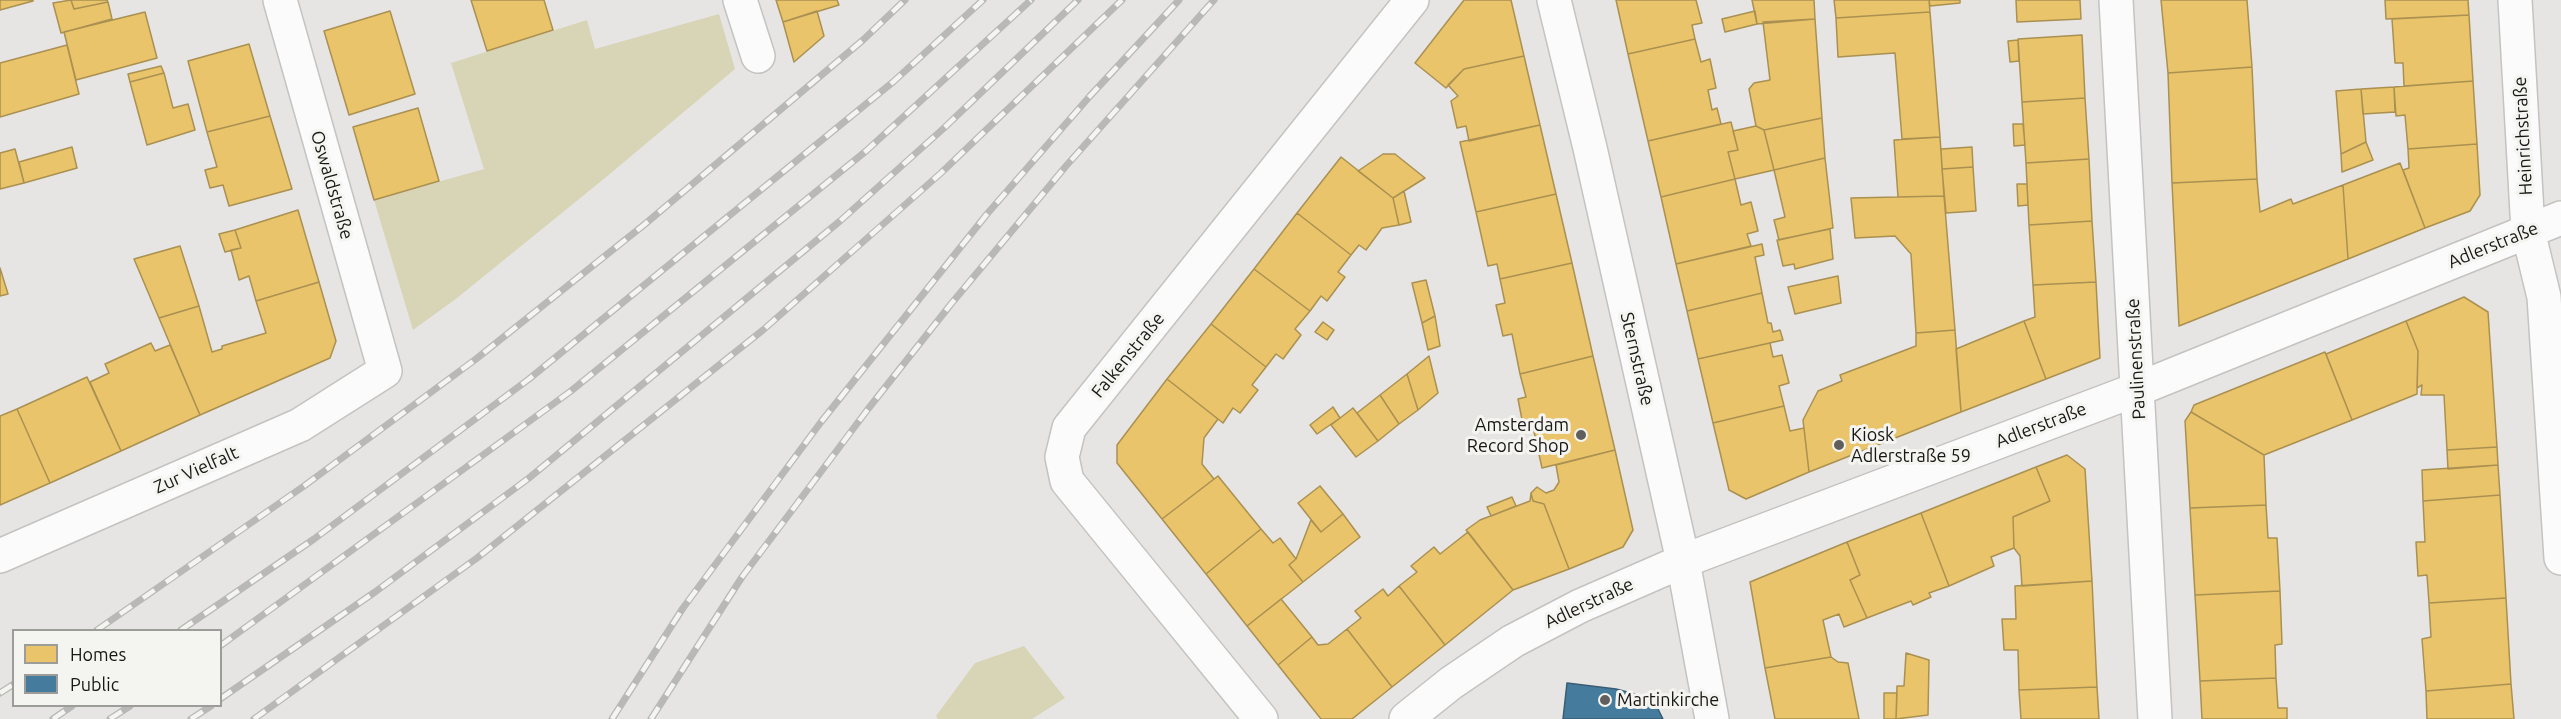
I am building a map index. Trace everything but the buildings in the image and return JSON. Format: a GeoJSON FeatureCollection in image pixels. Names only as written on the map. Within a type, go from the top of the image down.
{"type":"FeatureCollection","features":[{"type":"Feature","properties":{"kind":"street","name":"Oswaldstraße"},"geometry":{"type":"LineString","coordinates":[[280,0],[385,371]]}},
{"type":"Feature","properties":{"kind":"street"},"geometry":{"type":"LineString","coordinates":[[740,0],[758,56]]}},
{"type":"Feature","properties":{"kind":"street","name":"Falkenstraße"},"geometry":{"type":"LineString","coordinates":[[1261,719],[1067,481],[1062,457],[1069,428],[1412,0]]}},
{"type":"Feature","properties":{"kind":"street","name":"Sternstraße"},"geometry":{"type":"LineString","coordinates":[[1554,0],[1590,148],[1683,561],[1712,719]]}},
{"type":"Feature","properties":{"kind":"street","name":"Paulinenstraße"},"geometry":{"type":"LineString","coordinates":[[2116,0],[2156,719]]}},
{"type":"Feature","properties":{"kind":"street","name":"Heinrichstraße"},"geometry":{"type":"LineString","coordinates":[[2515,0],[2528,231],[2544,297],[2561,558]]}},
{"type":"Feature","properties":{"kind":"street","name":"Adlerstraße"},"geometry":{"type":"LineString","coordinates":[[1406,719],[1451,683],[1513,640],[1580,606],[1683,561],[2138,389],[2561,218]]}},
{"type":"Feature","properties":{"kind":"street","name":"Zur Vielfalt"},"geometry":{"type":"LineString","coordinates":[[0,556],[300,425],[385,371]]}},
{"type":"Feature","properties":{"kind":"shaded area"},"geometry":{"type":"Polygon","coordinates":[[[719,14],[735,69],[457,298],[413,330],[374,200],[484,169],[451,63],[587,20],[595,49],[719,14]]]}},
{"type":"Feature","properties":{"kind":"shaded area"},"geometry":{"type":"Polygon","coordinates":[[[1024,646],[1065,698],[1032,719],[938,719],[936,716],[975,663],[1024,646]]]}},
{"type":"Feature","properties":{"kind":"railway"},"geometry":{"type":"LineString","coordinates":[[98,629],[304,486],[476,359],[645,224],[863,40],[905,0]]}},
{"type":"Feature","properties":{"kind":"railway"},"geometry":{"type":"LineString","coordinates":[[182,629],[314,539],[529,379],[893,82],[983,0]]}},
{"type":"Feature","properties":{"kind":"railway"},"geometry":{"type":"LineString","coordinates":[[222,645],[571,391],[866,151],[1031,0]]}},
{"type":"Feature","properties":{"kind":"railway"},"geometry":{"type":"LineString","coordinates":[[222,698],[375,592],[529,478],[840,221],[944,128],[1078,0]]}},
{"type":"Feature","properties":{"kind":"railway"},"geometry":{"type":"LineString","coordinates":[[254,719],[477,558],[763,330],[941,173],[1122,0]]}},
{"type":"Feature","properties":{"kind":"railway"},"geometry":{"type":"LineString","coordinates":[[612,719],[683,608],[821,422],[987,214],[1090,96],[1179,0]]}},
{"type":"Feature","properties":{"kind":"railway"},"geometry":{"type":"LineString","coordinates":[[651,719],[742,577],[868,409],[951,304],[1066,166],[1214,0]]}},
{"type":"Feature","properties":{"kind":"railway"},"geometry":{"type":"LineString","coordinates":[[0,693],[12,685]]}},
{"type":"Feature","properties":{"kind":"railway"},"geometry":{"type":"LineString","coordinates":[[53,719],[71,707]]}},
{"type":"Feature","properties":{"kind":"railway"},"geometry":{"type":"LineString","coordinates":[[110,719],[128,707]]}},
{"type":"Feature","properties":{"kind":"railway"},"geometry":{"type":"LineString","coordinates":[[191,719],[209,707]]}},
{"type":"Feature","properties":{"kind":"place","name":"Amsterdam Record Shop"},"geometry":{"type":"Point","coordinates":[1581,435]}},
{"type":"Feature","properties":{"kind":"place","name":"Kiosk Adlerstraße 59"},"geometry":{"type":"Point","coordinates":[1839,445]}},
{"type":"Feature","properties":{"kind":"place","name":"Martinkirche"},"geometry":{"type":"Point","coordinates":[1605,700]}}]}
